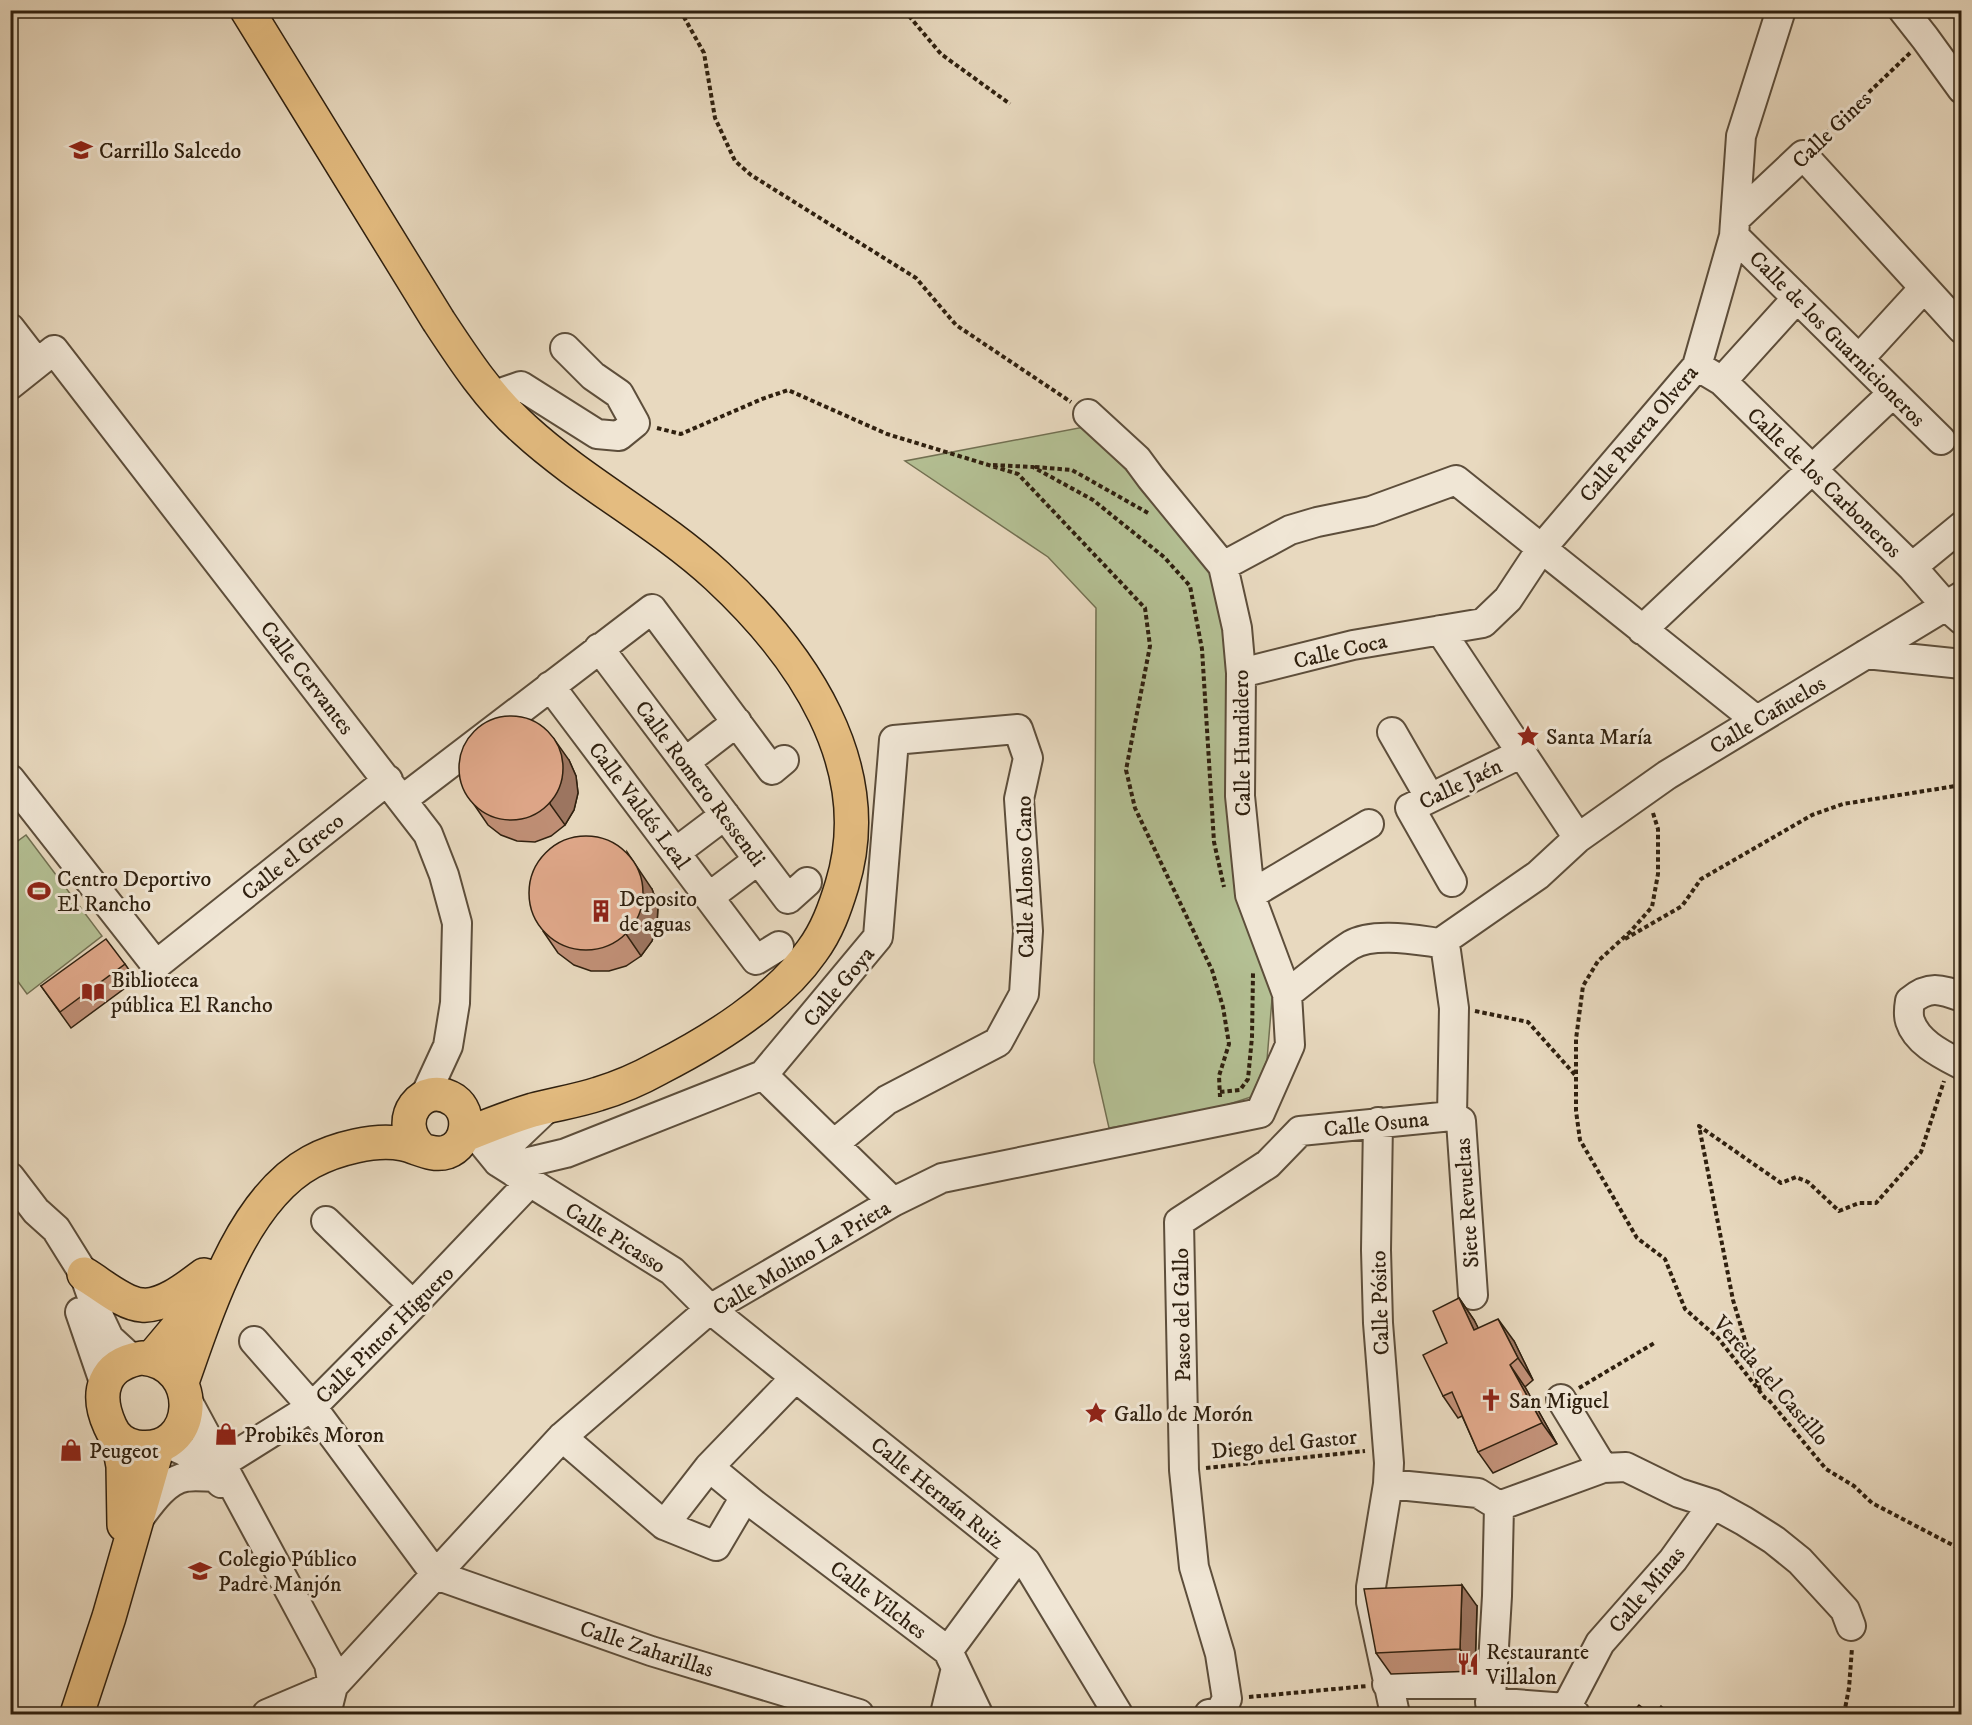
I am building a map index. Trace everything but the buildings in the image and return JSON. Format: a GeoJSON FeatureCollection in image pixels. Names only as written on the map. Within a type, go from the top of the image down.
{"type":"FeatureCollection","features":[{"type":"Feature","properties":{"kind":"main road"},"geometry":{"type":"LineString","coordinates":[[184,1391],[214,1294],[238,1245],[260,1209],[288,1178],[310,1162],[339,1150],[370,1144],[401,1143],[599,1094],[658,1069],[718,1034],[764,1000],[791,976],[824,934],[845,876],[851,839],[852,806],[846,769],[831,728],[812,690],[787,652],[753,611],[715,574],[568,465],[522,428],[492,396],[438,320],[247,10]]}},
{"type":"Feature","properties":{"kind":"main road"},"geometry":{"type":"LineString","coordinates":[[142,1359],[183,1322],[204,1275],[235,1216],[260,1184],[278,1167],[307,1148],[380,1123],[440,1095],[455,1129]]}},
{"type":"Feature","properties":{"kind":"main road"},"geometry":{"type":"LineString","coordinates":[[418,1104],[408,1126],[414,1142],[455,1129]]}},
{"type":"Feature","properties":{"kind":"main road"},"geometry":{"type":"LineString","coordinates":[[84,1274],[115,1294],[141,1306],[180,1294],[204,1275]]}},
{"type":"Feature","properties":{"kind":"main road"},"geometry":{"type":"LineString","coordinates":[[118,1440],[137,1447],[160,1445],[174,1437],[183,1425],[187,1413],[184,1391],[175,1372],[165,1364],[142,1359],[122,1364],[104,1382],[102,1397],[105,1416],[118,1440],[123,1466],[124,1566]]}},
{"type":"Feature","properties":{"kind":"main road"},"geometry":{"type":"LineString","coordinates":[[76,1714],[160,1445]]}},
{"type":"Feature","properties":{"kind":"street","name":"Calle Puerta Olvera"},"geometry":{"type":"LineString","coordinates":[[1440,630],[1483,623],[1508,599],[1541,549],[1697,366],[1735,227],[1741,136],[1781,10]]}},
{"type":"Feature","properties":{"kind":"street"},"geometry":{"type":"LineString","coordinates":[[1918,20],[1962,89]]}},
{"type":"Feature","properties":{"kind":"street"},"geometry":{"type":"LineString","coordinates":[[1803,155],[1962,329]]}},
{"type":"Feature","properties":{"kind":"street","name":"Calle Gines"},"geometry":{"type":"LineString","coordinates":[[1735,227],[1803,155]]}},
{"type":"Feature","properties":{"kind":"street","name":"Calle de los Guarnicioneros"},"geometry":{"type":"LineString","coordinates":[[1735,227],[1797,298],[1941,440]]}},
{"type":"Feature","properties":{"kind":"street"},"geometry":{"type":"LineString","coordinates":[[1859,359],[1924,288]]}},
{"type":"Feature","properties":{"kind":"street"},"geometry":{"type":"LineString","coordinates":[[1722,381],[1797,298]]}},
{"type":"Feature","properties":{"kind":"street","name":"Calle Cervantes"},"geometry":{"type":"LineString","coordinates":[[10,328],[46,356],[428,834],[444,875],[457,923],[455,1003],[448,1046],[455,1129]]}},
{"type":"Feature","properties":{"kind":"street"},"geometry":{"type":"LineString","coordinates":[[492,396],[521,386],[597,434],[619,436],[635,423],[619,394],[593,376],[565,348]]}},
{"type":"Feature","properties":{"kind":"street"},"geometry":{"type":"LineString","coordinates":[[10,385],[46,356]]}},
{"type":"Feature","properties":{"kind":"street","name":"Calle de los Carboneros"},"geometry":{"type":"LineString","coordinates":[[1697,366],[1722,381],[1811,471],[1956,607]]}},
{"type":"Feature","properties":{"kind":"street"},"geometry":{"type":"LineString","coordinates":[[1642,630],[1893,393]]}},
{"type":"Feature","properties":{"kind":"street","name":"Calle Hundidero"},"geometry":{"type":"LineString","coordinates":[[1088,414],[1137,459],[1223,566],[1236,622],[1241,673],[1238,893],[1287,994],[1290,1045],[1260,1113]]}},
{"type":"Feature","properties":{"kind":"street"},"geometry":{"type":"LineString","coordinates":[[1223,566],[1290,530],[1371,511],[1456,480],[1756,720]]}},
{"type":"Feature","properties":{"kind":"street"},"geometry":{"type":"LineString","coordinates":[[1912,567],[1962,526]]}},
{"type":"Feature","properties":{"kind":"street","name":"Calle Cañuelos"},"geometry":{"type":"LineString","coordinates":[[1440,943],[1538,875],[1578,838],[1646,790],[1866,654],[1956,607]]}},
{"type":"Feature","properties":{"kind":"street"},"geometry":{"type":"LineString","coordinates":[[395,790],[550,686],[652,609],[772,770],[784,760]]}},
{"type":"Feature","properties":{"kind":"street"},"geometry":{"type":"LineString","coordinates":[[1440,630],[1578,838]]}},
{"type":"Feature","properties":{"kind":"street","name":"Calle Coca"},"geometry":{"type":"LineString","coordinates":[[1241,673],[1353,645],[1440,630]]}},
{"type":"Feature","properties":{"kind":"street","name":"Calle Romero Ressendi"},"geometry":{"type":"LineString","coordinates":[[599,648],[788,899],[807,882]]}},
{"type":"Feature","properties":{"kind":"street"},"geometry":{"type":"LineString","coordinates":[[1866,654],[1962,664]]}},
{"type":"Feature","properties":{"kind":"street","name":"Calle Valdés Leal"},"geometry":{"type":"LineString","coordinates":[[550,686],[756,960],[779,946]]}},
{"type":"Feature","properties":{"kind":"street"},"geometry":{"type":"LineString","coordinates":[[685,762],[737,722]]}},
{"type":"Feature","properties":{"kind":"street","name":"Calle Goya"},"geometry":{"type":"LineString","coordinates":[[514,1173],[524,1163],[566,1153],[763,1075],[878,937],[894,740],[1018,729]]}},
{"type":"Feature","properties":{"kind":"street","name":"Calle Alonso Cano"},"geometry":{"type":"LineString","coordinates":[[834,1144],[887,1100],[998,1042],[1024,994],[1028,931],[1019,799],[1028,758],[1018,729]]}},
{"type":"Feature","properties":{"kind":"street"},"geometry":{"type":"LineString","coordinates":[[1392,732],[1430,798]]}},
{"type":"Feature","properties":{"kind":"street","name":"Calle Jaén"},"geometry":{"type":"LineString","coordinates":[[1452,882],[1410,808],[1522,753]]}},
{"type":"Feature","properties":{"kind":"street","name":"Calle el Greco"},"geometry":{"type":"LineString","coordinates":[[10,779],[156,965],[395,790]]}},
{"type":"Feature","properties":{"kind":"street"},"geometry":{"type":"LineString","coordinates":[[676,852],[725,815]]}},
{"type":"Feature","properties":{"kind":"street"},"geometry":{"type":"LineString","coordinates":[[1238,893],[1369,824]]}},
{"type":"Feature","properties":{"kind":"street"},"geometry":{"type":"LineString","coordinates":[[709,897],[759,860]]}},
{"type":"Feature","properties":{"kind":"street"},"geometry":{"type":"LineString","coordinates":[[1287,994],[1353,944],[1377,939],[1440,943],[1446,951],[1454,1008],[1452,1116]]}},
{"type":"Feature","properties":{"kind":"street"},"geometry":{"type":"LineString","coordinates":[[1956,1062],[1918,1036],[1909,1019],[1910,1001],[1920,993],[1939,989],[1962,997]]}},
{"type":"Feature","properties":{"kind":"street","name":"Calle Cervantes"},"geometry":{"type":"LineString","coordinates":[[418,1104],[448,1046]]}},
{"type":"Feature","properties":{"kind":"street"},"geometry":{"type":"LineString","coordinates":[[763,1075],[893,1202]]}},
{"type":"Feature","properties":{"kind":"street"},"geometry":{"type":"LineString","coordinates":[[514,1173],[507,1146],[541,1109]]}},
{"type":"Feature","properties":{"kind":"street"},"geometry":{"type":"LineString","coordinates":[[1260,1113],[1300,1131]]}},
{"type":"Feature","properties":{"kind":"street","name":"Calle Molino La Prieta"},"geometry":{"type":"LineString","coordinates":[[333,1686],[562,1437],[710,1309],[893,1202],[942,1178],[1260,1113]]}},
{"type":"Feature","properties":{"kind":"street","name":"Calle Osuna"},"geometry":{"type":"LineString","coordinates":[[1300,1131],[1452,1116]]}},
{"type":"Feature","properties":{"kind":"street","name":"Siete Revueltas"},"geometry":{"type":"LineString","coordinates":[[1452,1116],[1461,1121],[1473,1295]]}},
{"type":"Feature","properties":{"kind":"street","name":"Calle Pósito"},"geometry":{"type":"LineString","coordinates":[[1378,1122],[1376,1250],[1378,1323],[1388,1448],[1388,1484],[1371,1587],[1371,1602],[1395,1714]]}},
{"type":"Feature","properties":{"kind":"street","name":"Calle Picasso"},"geometry":{"type":"LineString","coordinates":[[455,1129],[514,1173],[672,1271],[710,1309]]}},
{"type":"Feature","properties":{"kind":"street","name":"Paseo del Gallo"},"geometry":{"type":"LineString","coordinates":[[1218,1707],[1220,1654],[1194,1567],[1184,1470],[1179,1222],[1268,1164],[1300,1131]]}},
{"type":"Feature","properties":{"kind":"street","name":"Calle Pintor Higuero"},"geometry":{"type":"LineString","coordinates":[[218,1471],[312,1407],[414,1305],[514,1173]]}},
{"type":"Feature","properties":{"kind":"street"},"geometry":{"type":"LineString","coordinates":[[10,1177],[36,1211],[56,1229],[84,1274],[109,1338],[142,1359]]}},
{"type":"Feature","properties":{"kind":"street"},"geometry":{"type":"LineString","coordinates":[[36,1211],[85,1324],[104,1382]]}},
{"type":"Feature","properties":{"kind":"street"},"geometry":{"type":"LineString","coordinates":[[326,1221],[414,1305]]}},
{"type":"Feature","properties":{"kind":"street","name":"Calle Hernán Ruiz"},"geometry":{"type":"LineString","coordinates":[[710,1309],[1026,1562],[1118,1714]]}},
{"type":"Feature","properties":{"kind":"street"},"geometry":{"type":"LineString","coordinates":[[254,1341],[312,1407],[436,1575]]}},
{"type":"Feature","properties":{"kind":"street"},"geometry":{"type":"LineString","coordinates":[[664,1525],[709,1467],[795,1378]]}},
{"type":"Feature","properties":{"kind":"street"},"geometry":{"type":"LineString","coordinates":[[184,1391],[218,1471],[239,1499],[329,1664],[333,1686],[326,1714]]}},
{"type":"Feature","properties":{"kind":"street"},"geometry":{"type":"LineString","coordinates":[[1561,1399],[1603,1468]]}},
{"type":"Feature","properties":{"kind":"street"},"geometry":{"type":"LineString","coordinates":[[562,1437],[664,1525],[716,1546],[750,1501]]}},
{"type":"Feature","properties":{"kind":"street"},"geometry":{"type":"LineString","coordinates":[[160,1445],[180,1447],[218,1471]]}},
{"type":"Feature","properties":{"kind":"street","name":"Calle Vilches"},"geometry":{"type":"LineString","coordinates":[[709,1467],[952,1660],[978,1714]]}},
{"type":"Feature","properties":{"kind":"street"},"geometry":{"type":"LineString","coordinates":[[1499,1506],[1603,1468],[1626,1467],[1679,1493],[1713,1504],[1774,1540],[1800,1562],[1845,1610],[1851,1626]]}},
{"type":"Feature","properties":{"kind":"street"},"geometry":{"type":"LineString","coordinates":[[135,1525],[148,1505],[170,1483],[185,1477],[218,1471]]}},
{"type":"Feature","properties":{"kind":"street"},"geometry":{"type":"LineString","coordinates":[[1388,1484],[1478,1493],[1499,1506]]}},
{"type":"Feature","properties":{"kind":"street","name":"Calle Minas"},"geometry":{"type":"LineString","coordinates":[[1571,1711],[1600,1643],[1673,1560],[1713,1504]]}},
{"type":"Feature","properties":{"kind":"street"},"geometry":{"type":"LineString","coordinates":[[1491,1700],[1485,1601],[1499,1506]]}},
{"type":"Feature","properties":{"kind":"street"},"geometry":{"type":"LineString","coordinates":[[945,1714],[952,1660],[1018,1556]]}},
{"type":"Feature","properties":{"kind":"street","name":"Calle Zaharillas"},"geometry":{"type":"LineString","coordinates":[[436,1575],[651,1651],[859,1714]]}},
{"type":"Feature","properties":{"kind":"street"},"geometry":{"type":"LineString","coordinates":[[1371,1602],[1399,1601]]}},
{"type":"Feature","properties":{"kind":"street"},"geometry":{"type":"LineString","coordinates":[[1387,1684],[1571,1711]]}},
{"type":"Feature","properties":{"kind":"street"},"geometry":{"type":"LineString","coordinates":[[267,1714],[333,1686]]}},
{"type":"Feature","properties":{"kind":"path"},"geometry":{"type":"LineString","coordinates":[[680,10],[704,53],[715,118],[735,162],[751,175],[916,278],[956,325],[1088,414]]}},
{"type":"Feature","properties":{"kind":"path"},"geometry":{"type":"LineString","coordinates":[[904,10],[941,54],[1010,104]]}},
{"type":"Feature","properties":{"kind":"path","name":"Calle Gines"},"geometry":{"type":"LineString","coordinates":[[1803,155],[1918,20]]}},
{"type":"Feature","properties":{"kind":"path"},"geometry":{"type":"LineString","coordinates":[[635,423],[681,434],[788,390],[887,434],[1018,474],[1145,608],[1150,646],[1126,770],[1135,808],[1212,970],[1223,1007],[1229,1044],[1219,1076],[1226,1121]]}},
{"type":"Feature","properties":{"kind":"path"},"geometry":{"type":"LineString","coordinates":[[987,465],[1072,470],[1149,514]]}},
{"type":"Feature","properties":{"kind":"path"},"geometry":{"type":"LineString","coordinates":[[1033,467],[1093,500],[1164,557],[1190,586],[1202,648],[1214,842],[1238,893]]}},
{"type":"Feature","properties":{"kind":"path"},"geometry":{"type":"LineString","coordinates":[[1617,944],[1682,906],[1701,879],[1812,815],[1843,804],[1962,785]]}},
{"type":"Feature","properties":{"kind":"path","name":"Vereda del Castillo"},"geometry":{"type":"LineString","coordinates":[[1646,790],[1658,829],[1658,874],[1652,907],[1630,932],[1598,961],[1583,986],[1576,1039],[1576,1111],[1580,1140],[1637,1238],[1665,1259],[1685,1309],[1718,1338],[1761,1394],[1826,1469],[1854,1486],[1872,1503],[1962,1550]]}},
{"type":"Feature","properties":{"kind":"path"},"geometry":{"type":"LineString","coordinates":[[1214,842],[1218,819]]}},
{"type":"Feature","properties":{"kind":"path"},"geometry":{"type":"LineString","coordinates":[[1220,1092],[1240,1090],[1248,1079],[1252,1037],[1253,965]]}},
{"type":"Feature","properties":{"kind":"path"},"geometry":{"type":"LineString","coordinates":[[1454,1008],[1486,1012],[1528,1022],[1576,1077]]}},
{"type":"Feature","properties":{"kind":"path"},"geometry":{"type":"LineString","coordinates":[[1761,1394],[1733,1300],[1699,1126],[1781,1183],[1796,1177],[1808,1182],[1839,1210],[1859,1203],[1876,1203],[1921,1152],[1956,1062]]}},
{"type":"Feature","properties":{"kind":"path"},"geometry":{"type":"LineString","coordinates":[[1561,1399],[1656,1342]]}},
{"type":"Feature","properties":{"kind":"path","name":"Diego del Gastor"},"geometry":{"type":"LineString","coordinates":[[1184,1470],[1388,1448]]}},
{"type":"Feature","properties":{"kind":"path"},"geometry":{"type":"LineString","coordinates":[[1844,1714],[1853,1657],[1851,1626]]}},
{"type":"Feature","properties":{"kind":"path"},"geometry":{"type":"LineString","coordinates":[[1218,1707],[1387,1684]]}},
{"type":"Feature","properties":{"kind":"green space"},"geometry":{"type":"Polygon","coordinates":[[[1084,427],[1145,489],[1215,579],[1225,636],[1232,852],[1273,987],[1267,1060],[1251,1097],[1205,1112],[1109,1128],[1094,1062],[1096,608],[1048,557],[905,461],[1084,427]]]}},
{"type":"Feature","properties":{"kind":"green space","name":"Centro Deportivo El Rancho"},"geometry":{"type":"Polygon","coordinates":[[[26,835],[102,936],[27,994],[11,972],[11,846],[26,835]]]}},
{"type":"Feature","properties":{"kind":"place","name":"Carrillo Salcedo"},"geometry":{"type":"Point","coordinates":[81,150]}},
{"type":"Feature","properties":{"kind":"place","name":"Santa María"},"geometry":{"type":"Point","coordinates":[1528,736]}},
{"type":"Feature","properties":{"kind":"place","name":"Centro Deportivo El Rancho"},"geometry":{"type":"Point","coordinates":[39,891]}},
{"type":"Feature","properties":{"kind":"place","name":"Deposito de aguas"},"geometry":{"type":"Point","coordinates":[601,911]}},
{"type":"Feature","properties":{"kind":"place","name":"Biblioteca pública El Rancho"},"geometry":{"type":"Point","coordinates":[93,992]}},
{"type":"Feature","properties":{"kind":"place","name":"San Miguel"},"geometry":{"type":"Point","coordinates":[1491,1400]}},
{"type":"Feature","properties":{"kind":"place","name":"Gallo de Morón"},"geometry":{"type":"Point","coordinates":[1096,1413]}},
{"type":"Feature","properties":{"kind":"place","name":"Probikes Moron"},"geometry":{"type":"Point","coordinates":[226,1434]}},
{"type":"Feature","properties":{"kind":"place","name":"Peugeot"},"geometry":{"type":"Point","coordinates":[71,1450]}},
{"type":"Feature","properties":{"kind":"place","name":"Colegio Público Padre Manjón"},"geometry":{"type":"Point","coordinates":[200,1571]}},
{"type":"Feature","properties":{"kind":"place","name":"Restaurante Villalon"},"geometry":{"type":"Point","coordinates":[1468,1664]}}]}
